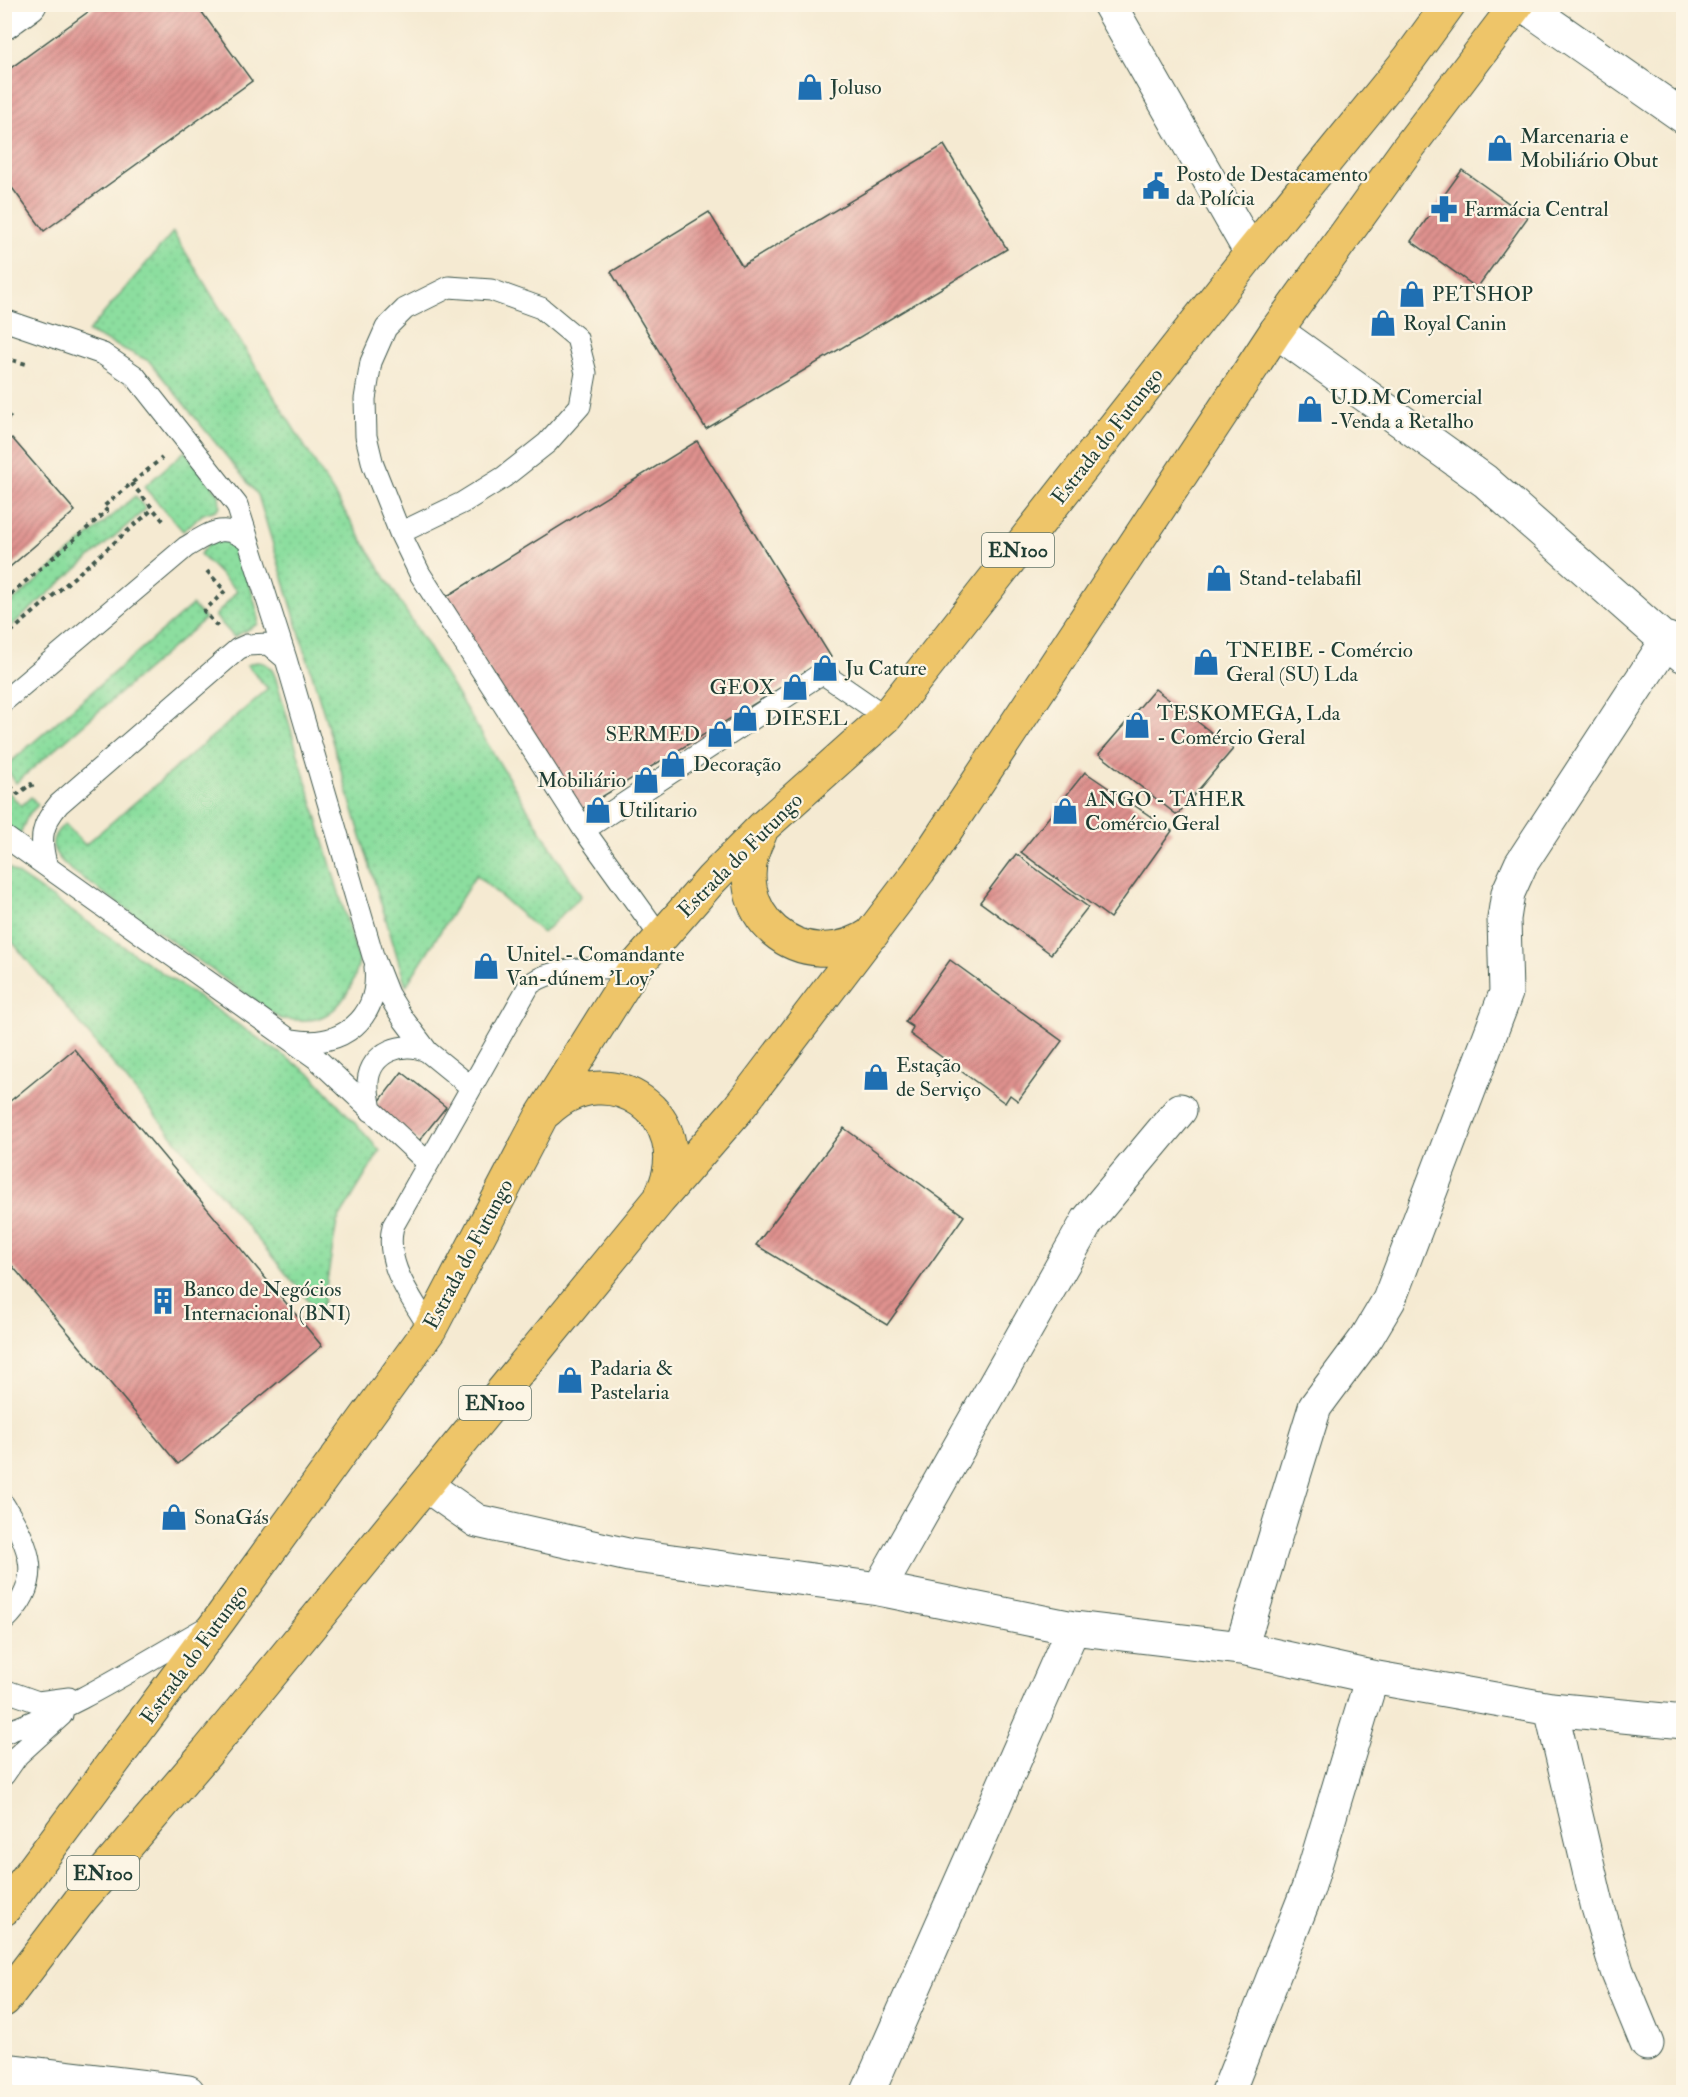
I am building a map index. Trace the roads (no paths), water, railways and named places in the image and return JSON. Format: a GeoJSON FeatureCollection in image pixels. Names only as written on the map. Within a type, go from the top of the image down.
{"type":"FeatureCollection","features":[{"type":"Feature","properties":{"kind":"highway","name":"Estrada do Futungo"},"geometry":{"type":"LineString","coordinates":[[4,1909],[220,1620],[430,1329],[542,1117],[635,967],[660,936],[763,827],[886,717],[1251,253],[1409,59],[1449,4]]}},
{"type":"Feature","properties":{"kind":"highway","name":"EN100"},"geometry":{"type":"LineString","coordinates":[[4,2000],[82,1898],[208,1751],[659,1200],[738,1110],[877,930],[919,871],[1276,331],[1408,148],[1519,4]]}},
{"type":"Feature","properties":{"kind":"highway"},"geometry":{"type":"LineString","coordinates":[[763,827],[752,849],[747,874],[752,899],[764,921],[783,938],[806,948],[831,951],[856,945],[877,930]]}},
{"type":"Feature","properties":{"kind":"highway"},"geometry":{"type":"LineString","coordinates":[[542,1117],[559,1099],[582,1089],[605,1087],[632,1094],[652,1108],[666,1129],[672,1153],[670,1178],[659,1200]]}},
{"type":"Feature","properties":{"kind":"street"},"geometry":{"type":"LineString","coordinates":[[4,23],[30,4]]}},
{"type":"Feature","properties":{"kind":"street"},"geometry":{"type":"LineString","coordinates":[[1109,4],[1251,253]]}},
{"type":"Feature","properties":{"kind":"street"},"geometry":{"type":"LineString","coordinates":[[1519,4],[1683,117]]}},
{"type":"Feature","properties":{"kind":"street"},"geometry":{"type":"LineString","coordinates":[[1241,1648],[1315,1407],[1367,1337],[1389,1300],[1506,993],[1504,919],[1508,893],[1521,864],[1676,648],[1485,481],[1276,331]]}},
{"type":"Feature","properties":{"kind":"street"},"geometry":{"type":"LineString","coordinates":[[879,1589],[1088,1220],[1180,1110]]}},
{"type":"Feature","properties":{"kind":"street"},"geometry":{"type":"LineString","coordinates":[[427,1486],[477,1521],[628,1555],[879,1589],[1073,1628],[1241,1648],[1372,1677],[1551,1708],[1683,1722]]}},
{"type":"Feature","properties":{"kind":"street"},"geometry":{"type":"LineString","coordinates":[[868,2092],[1073,1628]]}},
{"type":"Feature","properties":{"kind":"street"},"geometry":{"type":"LineString","coordinates":[[1228,2092],[1308,1889],[1372,1677]]}},
{"type":"Feature","properties":{"kind":"street"},"geometry":{"type":"LineString","coordinates":[[1551,1708],[1597,1904],[1617,1971],[1647,2044]]}},
{"type":"Feature","properties":{"kind":"street"},"geometry":{"type":"LineString","coordinates":[[4,2070],[188,2092]]}},
{"type":"Feature","properties":{"kind":"lane"},"geometry":{"type":"LineString","coordinates":[[400,533],[462,503],[504,477],[547,443],[580,406],[586,374],[577,338],[541,308],[491,290],[449,287],[405,309],[386,328],[371,362],[365,399],[366,436],[373,465],[400,533],[420,574],[584,830],[660,936]]}},
{"type":"Feature","properties":{"kind":"lane"},"geometry":{"type":"LineString","coordinates":[[4,320],[103,354],[135,376],[237,506],[286,659],[374,956],[388,994],[428,1052]]}},
{"type":"Feature","properties":{"kind":"lane"},"geometry":{"type":"LineString","coordinates":[[4,701],[186,547],[204,536],[226,529],[238,532],[249,542]]}},
{"type":"Feature","properties":{"kind":"lane"},"geometry":{"type":"LineString","coordinates":[[46,863],[41,845],[44,824],[59,804],[238,649],[247,645],[268,644],[286,659]]}},
{"type":"Feature","properties":{"kind":"lane"},"geometry":{"type":"LineString","coordinates":[[584,830],[816,677],[823,675],[828,677],[886,717]]}},
{"type":"Feature","properties":{"kind":"lane"},"geometry":{"type":"LineString","coordinates":[[4,836],[46,863],[317,1059],[428,1163]]}},
{"type":"Feature","properties":{"kind":"lane"},"geometry":{"type":"LineString","coordinates":[[290,1039],[320,1043],[348,1033],[358,1023],[371,999],[376,978],[374,956]]}},
{"type":"Feature","properties":{"kind":"lane"},"geometry":{"type":"LineString","coordinates":[[430,1329],[393,1263],[389,1243],[393,1226],[471,1087],[530,984],[543,975],[557,972],[635,967]]}},
{"type":"Feature","properties":{"kind":"lane"},"geometry":{"type":"LineString","coordinates":[[371,1111],[368,1082],[371,1069],[379,1058],[390,1050],[404,1046],[417,1046],[428,1052],[471,1087]]}},
{"type":"Feature","properties":{"kind":"lane"},"geometry":{"type":"LineString","coordinates":[[4,1505],[26,1540],[31,1578],[14,1611],[4,1621]]}},
{"type":"Feature","properties":{"kind":"lane"},"geometry":{"type":"LineString","coordinates":[[4,1733],[76,1702],[220,1620]]}},
{"type":"Feature","properties":{"kind":"lane"},"geometry":{"type":"LineString","coordinates":[[4,1689],[38,1702],[71,1697],[106,1683]]}},
{"type":"Feature","properties":{"kind":"lane"},"geometry":{"type":"LineString","coordinates":[[4,1775],[11,1761],[76,1702]]}},
{"type":"Feature","properties":{"kind":"place","name":"Joluso"},"geometry":{"type":"Point","coordinates":[810,87]}},
{"type":"Feature","properties":{"kind":"place","name":"Marcenaria e Mobiliário Obut"},"geometry":{"type":"Point","coordinates":[1500,148]}},
{"type":"Feature","properties":{"kind":"place","name":"Posto de Destacamento da Polícia"},"geometry":{"type":"Point","coordinates":[1156,186]}},
{"type":"Feature","properties":{"kind":"place","name":"Farmácia Central"},"geometry":{"type":"Point","coordinates":[1444,209]}},
{"type":"Feature","properties":{"kind":"place","name":"PETSHOP"},"geometry":{"type":"Point","coordinates":[1412,294]}},
{"type":"Feature","properties":{"kind":"place","name":"Royal Canin"},"geometry":{"type":"Point","coordinates":[1383,323]}},
{"type":"Feature","properties":{"kind":"place","name":"U.D.M Comercial -Venda a Retalho"},"geometry":{"type":"Point","coordinates":[1310,409]}},
{"type":"Feature","properties":{"kind":"place","name":"Stand-telabafil"},"geometry":{"type":"Point","coordinates":[1219,578]}},
{"type":"Feature","properties":{"kind":"place","name":"TNEIBE - Comércio Geral (SU) Lda"},"geometry":{"type":"Point","coordinates":[1206,662]}},
{"type":"Feature","properties":{"kind":"place","name":"Ju Cature"},"geometry":{"type":"Point","coordinates":[825,668]}},
{"type":"Feature","properties":{"kind":"place","name":"GEOX"},"geometry":{"type":"Point","coordinates":[795,687]}},
{"type":"Feature","properties":{"kind":"place","name":"DIESEL"},"geometry":{"type":"Point","coordinates":[745,718]}},
{"type":"Feature","properties":{"kind":"place","name":"TESKOMEGA, Lda - Comércio Geral"},"geometry":{"type":"Point","coordinates":[1137,725]}},
{"type":"Feature","properties":{"kind":"place","name":"SERMED"},"geometry":{"type":"Point","coordinates":[720,734]}},
{"type":"Feature","properties":{"kind":"place","name":"Decoração"},"geometry":{"type":"Point","coordinates":[673,764]}},
{"type":"Feature","properties":{"kind":"place","name":"Mobiliário"},"geometry":{"type":"Point","coordinates":[646,780]}},
{"type":"Feature","properties":{"kind":"place","name":"Utilitario"},"geometry":{"type":"Point","coordinates":[598,810]}},
{"type":"Feature","properties":{"kind":"place","name":"ANGO - TAHER Comércio Geral"},"geometry":{"type":"Point","coordinates":[1065,811]}},
{"type":"Feature","properties":{"kind":"place","name":"Unitel - Comandante Van-dúnem 'Loy'"},"geometry":{"type":"Point","coordinates":[486,966]}},
{"type":"Feature","properties":{"kind":"place","name":"Estação de Serviço"},"geometry":{"type":"Point","coordinates":[876,1077]}},
{"type":"Feature","properties":{"kind":"place","name":"Banco de Negócios Internacional (BNI)"},"geometry":{"type":"Point","coordinates":[163,1301]}},
{"type":"Feature","properties":{"kind":"place","name":"Padaria & Pastelaria"},"geometry":{"type":"Point","coordinates":[570,1380]}},
{"type":"Feature","properties":{"kind":"place","name":"SonaGás"},"geometry":{"type":"Point","coordinates":[174,1517]}}]}
